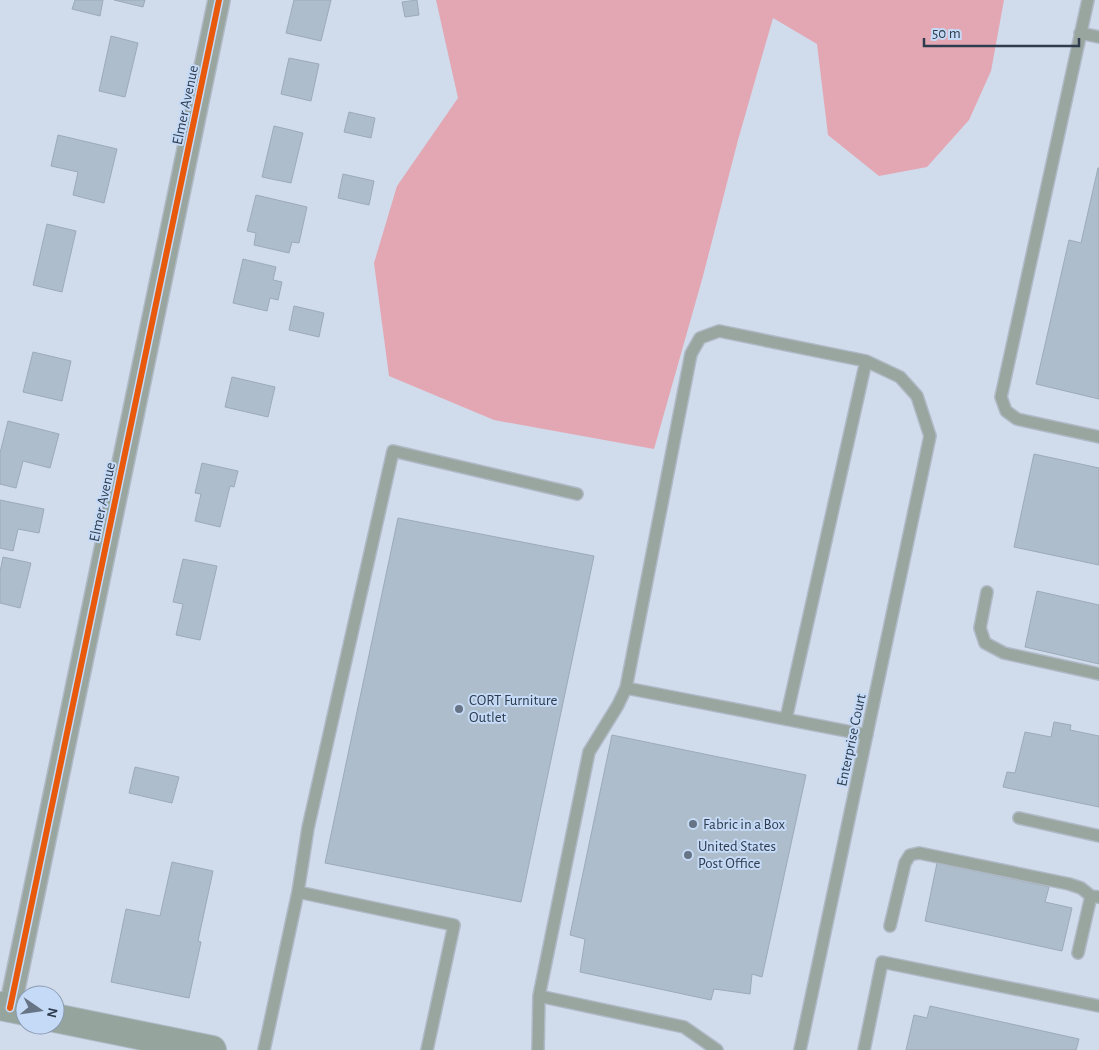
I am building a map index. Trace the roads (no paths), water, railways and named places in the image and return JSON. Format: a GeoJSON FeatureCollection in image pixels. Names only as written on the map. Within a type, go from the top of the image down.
{"type":"FeatureCollection","features":[{"type":"Feature","properties":{"kind":"main road"},"geometry":{"type":"LineString","coordinates":[[65,1020],[212,1050]]}},
{"type":"Feature","properties":{"kind":"street","name":"Elmer Avenue"},"geometry":{"type":"LineString","coordinates":[[12,1009],[219,0]]}},
{"type":"Feature","properties":{"kind":"lane"},"geometry":{"type":"LineString","coordinates":[[1088,0],[1001,397],[1006,412],[1017,419],[1099,437]]}},
{"type":"Feature","properties":{"kind":"lane"},"geometry":{"type":"LineString","coordinates":[[1080,33],[1099,37]]}},
{"type":"Feature","properties":{"kind":"lane"},"geometry":{"type":"LineString","coordinates":[[538,1050],[539,996],[590,752],[626,688],[691,354],[700,338],[719,331],[866,361],[786,719]]}},
{"type":"Feature","properties":{"kind":"lane","name":"Enterprise Court"},"geometry":{"type":"LineString","coordinates":[[800,1050],[930,436],[918,396],[900,377],[866,361]]}},
{"type":"Feature","properties":{"kind":"lane"},"geometry":{"type":"LineString","coordinates":[[264,1050],[298,892],[308,828],[393,450],[577,494]]}},
{"type":"Feature","properties":{"kind":"lane"},"geometry":{"type":"LineString","coordinates":[[987,592],[980,628],[985,644],[1004,653],[1099,674]]}},
{"type":"Feature","properties":{"kind":"lane"},"geometry":{"type":"LineString","coordinates":[[626,688],[867,735]]}},
{"type":"Feature","properties":{"kind":"lane"},"geometry":{"type":"LineString","coordinates":[[1019,818],[1099,836]]}},
{"type":"Feature","properties":{"kind":"lane"},"geometry":{"type":"LineString","coordinates":[[890,926],[905,863],[910,855],[918,853],[1070,884],[1095,896],[1078,953]]}},
{"type":"Feature","properties":{"kind":"lane"},"geometry":{"type":"LineString","coordinates":[[298,892],[454,925],[427,1050]]}},
{"type":"Feature","properties":{"kind":"lane"},"geometry":{"type":"LineString","coordinates":[[864,1050],[882,962],[1099,1006]]}},
{"type":"Feature","properties":{"kind":"lane"},"geometry":{"type":"LineString","coordinates":[[539,996],[684,1028],[717,1050]]}},
{"type":"Feature","properties":{"kind":"place","name":"CORT Furniture Outlet"},"geometry":{"type":"Point","coordinates":[459,709]}},
{"type":"Feature","properties":{"kind":"place","name":"Fabric in a Box"},"geometry":{"type":"Point","coordinates":[693,824]}},
{"type":"Feature","properties":{"kind":"place","name":"United States Post Office"},"geometry":{"type":"Point","coordinates":[688,855]}}]}
